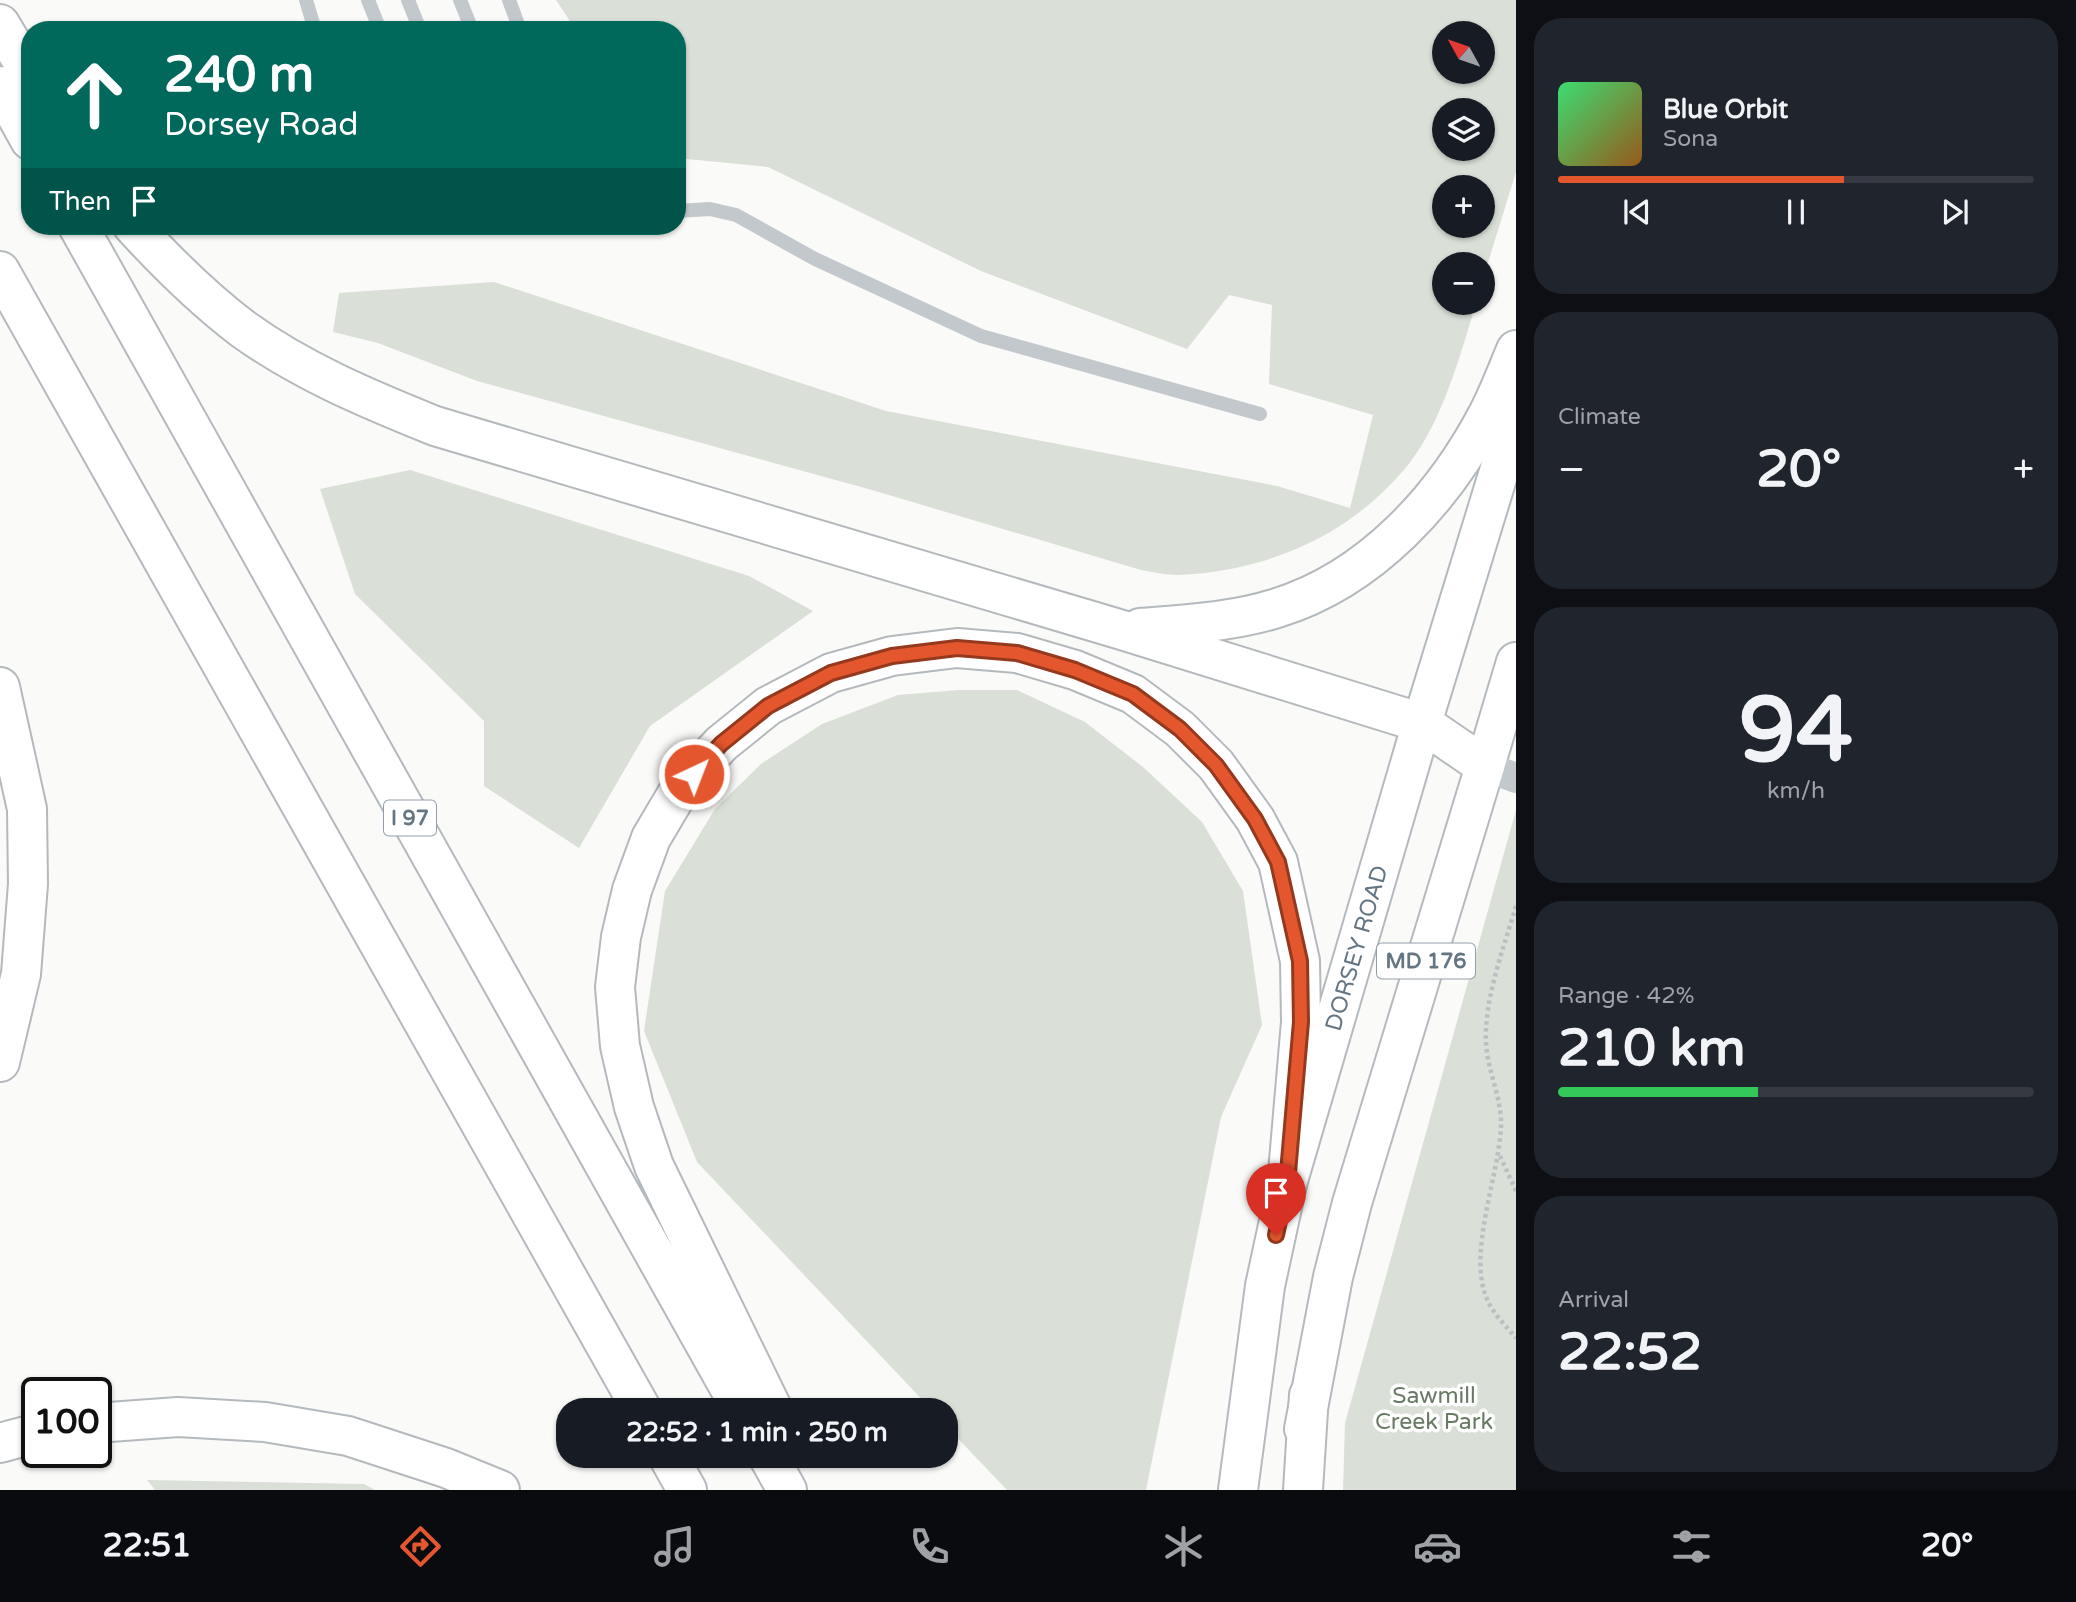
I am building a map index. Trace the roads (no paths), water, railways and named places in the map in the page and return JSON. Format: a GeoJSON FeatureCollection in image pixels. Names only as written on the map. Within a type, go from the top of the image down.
{"type":"FeatureCollection","features":[{"type":"Feature","properties":{"kind":"main road"},"geometry":{"type":"LineString","coordinates":[[0,24],[21,59]]}},
{"type":"Feature","properties":{"kind":"main road"},"geometry":{"type":"LineString","coordinates":[[0,86],[21,123]]}},
{"type":"Feature","properties":{"kind":"main road","name":"I 97"},"geometry":{"type":"LineString","coordinates":[[83,235],[735,1398]]}},
{"type":"Feature","properties":{"kind":"main road"},"geometry":{"type":"LineString","coordinates":[[142,235],[204,297],[244,330],[303,367],[376,402],[435,426],[1122,630],[1422,723],[1500,772]]}},
{"type":"Feature","properties":{"kind":"main road"},"geometry":{"type":"LineString","coordinates":[[0,271],[635,1398]]}},
{"type":"Feature","properties":{"kind":"main road"},"geometry":{"type":"LineString","coordinates":[[1122,630],[1223,621],[1278,608],[1328,586],[1366,562],[1403,531],[1436,494],[1488,414],[1516,350]]}},
{"type":"Feature","properties":{"kind":"main road","name":"DORSEY ROAD"},"geometry":{"type":"LineString","coordinates":[[1238,1490],[1265,1286],[1287,1184],[1422,723],[1516,416]]}},
{"type":"Feature","properties":{"kind":"main road"},"geometry":{"type":"LineString","coordinates":[[767,1398],[654,1166],[634,1107],[620,1046],[615,987],[621,937],[632,890],[651,838],[680,789],[721,744],[768,706],[831,673],[892,656],[957,648],[1017,653],[1075,670],[1133,694],[1180,729],[1216,765],[1255,819],[1278,862],[1300,961],[1301,1022],[1287,1184]]}},
{"type":"Feature","properties":{"kind":"main road","name":"MD 176"},"geometry":{"type":"LineString","coordinates":[[1294,1490],[1309,1395],[1333,1277],[1352,1203],[1500,772],[1516,662]]}},
{"type":"Feature","properties":{"kind":"main road"},"geometry":{"type":"LineString","coordinates":[[0,687],[27,809],[27,859],[20,974],[0,1062]]}},
{"type":"Feature","properties":{"kind":"main road"},"geometry":{"type":"LineString","coordinates":[[1303,1490],[1309,1395]]}},
{"type":"Feature","properties":{"kind":"main road"},"geometry":{"type":"LineString","coordinates":[[112,1422],[178,1417],[277,1424],[348,1436],[446,1468],[500,1490]]}},
{"type":"Feature","properties":{"kind":"main road"},"geometry":{"type":"LineString","coordinates":[[0,1443],[21,1437]]}},
{"type":"Feature","properties":{"kind":"main road"},"geometry":{"type":"LineString","coordinates":[[675,1468],[687,1490]]}},
{"type":"Feature","properties":{"kind":"main road"},"geometry":{"type":"LineString","coordinates":[[775,1468],[787,1490]]}},
{"type":"Feature","properties":{"kind":"main road"},"geometry":{"type":"LineString","coordinates":[[801,1468],[812,1490]]}},
{"type":"Feature","properties":{"kind":"lane"},"geometry":{"type":"LineString","coordinates":[[306,0],[312,21]]}},
{"type":"Feature","properties":{"kind":"lane"},"geometry":{"type":"LineString","coordinates":[[368,0],[376,21]]}},
{"type":"Feature","properties":{"kind":"lane"},"geometry":{"type":"LineString","coordinates":[[408,0],[416,21]]}},
{"type":"Feature","properties":{"kind":"lane"},"geometry":{"type":"LineString","coordinates":[[460,0],[468,21]]}},
{"type":"Feature","properties":{"kind":"lane"},"geometry":{"type":"LineString","coordinates":[[509,0],[517,21]]}},
{"type":"Feature","properties":{"kind":"lane"},"geometry":{"type":"LineString","coordinates":[[686,210],[710,209],[736,215],[815,259],[981,336],[1261,414]]}},
{"type":"Feature","properties":{"kind":"park label","name":"Sawmill Creek Park"},"geometry":{"type":"Point","coordinates":[1434,1408]}}]}
